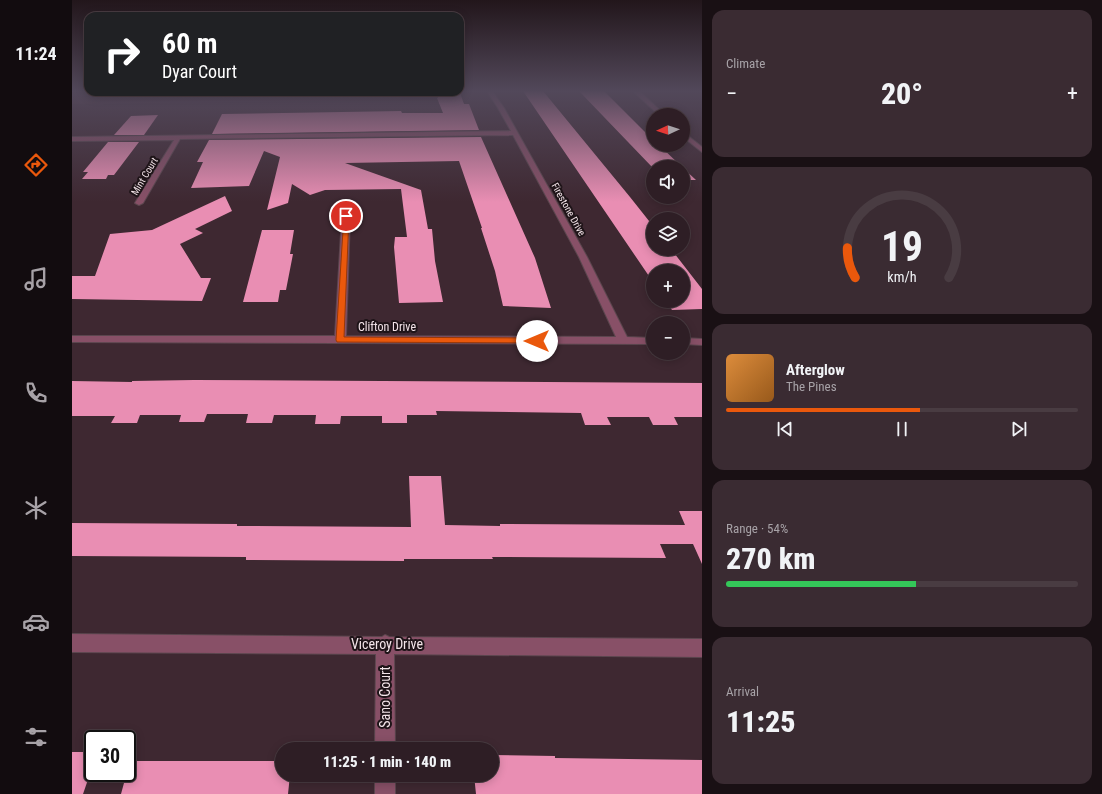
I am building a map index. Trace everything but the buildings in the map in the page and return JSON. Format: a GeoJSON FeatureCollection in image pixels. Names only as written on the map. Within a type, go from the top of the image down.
{"type":"FeatureCollection","features":[{"type":"Feature","properties":{"kind":"street","name":"Firestone Drive"},"geometry":{"type":"LineString","coordinates":[[512,128],[583,257],[623,341]]}},
{"type":"Feature","properties":{"kind":"street"},"geometry":{"type":"LineString","coordinates":[[72,139],[515,133]]}},
{"type":"Feature","properties":{"kind":"street","name":"Mint Court"},"geometry":{"type":"LineString","coordinates":[[139,203],[178,138]]}},
{"type":"Feature","properties":{"kind":"street"},"geometry":{"type":"LineString","coordinates":[[690,140],[702,150]]}},
{"type":"Feature","properties":{"kind":"street"},"geometry":{"type":"LineString","coordinates":[[340,340],[346,216]]}},
{"type":"Feature","properties":{"kind":"street","name":"Clifton Drive"},"geometry":{"type":"LineString","coordinates":[[72,339],[646,341]]}},
{"type":"Feature","properties":{"kind":"street"},"geometry":{"type":"LineString","coordinates":[[690,342],[702,342]]}},
{"type":"Feature","properties":{"kind":"street","name":"Viceroy Drive"},"geometry":{"type":"LineString","coordinates":[[72,643],[385,644],[702,648]]}},
{"type":"Feature","properties":{"kind":"street","name":"Sano Court"},"geometry":{"type":"LineString","coordinates":[[385,644],[385,742]]}},
{"type":"Feature","properties":{"kind":"street"},"geometry":{"type":"LineString","coordinates":[[385,782],[385,794]]}},
{"type":"Feature","properties":{"kind":"route"},"geometry":{"type":"LineString","coordinates":[[346,216],[340,340],[537,341]]}}]}
